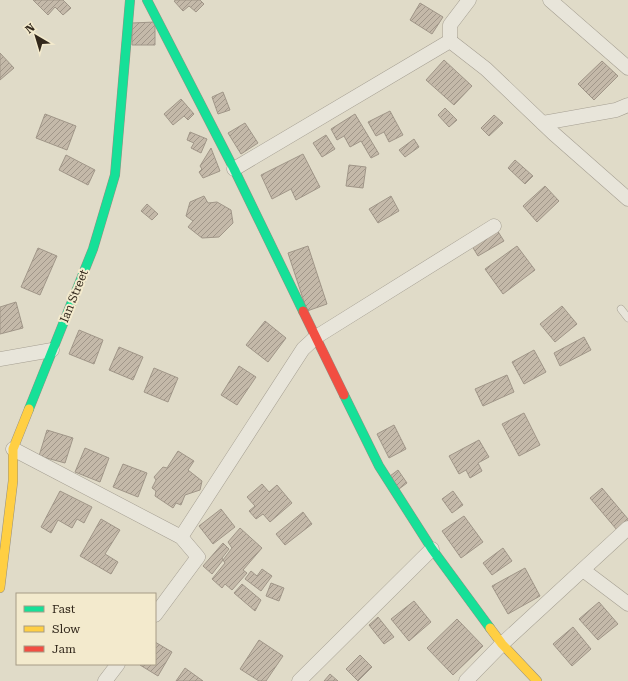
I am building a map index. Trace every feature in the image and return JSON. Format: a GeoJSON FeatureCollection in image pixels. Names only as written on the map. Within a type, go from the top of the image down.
{"type":"FeatureCollection","features":[{"type":"Feature","properties":{"kind":"street","name":"Ian Street"},"geometry":{"type":"LineString","coordinates":[[0,588],[13,482],[13,449],[93,249],[115,175],[130,0]]}},
{"type":"Feature","properties":{"kind":"street"},"geometry":{"type":"LineString","coordinates":[[147,0],[234,168],[379,466],[432,549],[502,644],[537,681]]}},
{"type":"Feature","properties":{"kind":"street"},"geometry":{"type":"LineString","coordinates":[[450,41],[450,26],[470,0]]}},
{"type":"Feature","properties":{"kind":"street"},"geometry":{"type":"LineString","coordinates":[[550,0],[628,68]]}},
{"type":"Feature","properties":{"kind":"street"},"geometry":{"type":"LineString","coordinates":[[234,168],[450,41]]}},
{"type":"Feature","properties":{"kind":"street"},"geometry":{"type":"LineString","coordinates":[[450,41],[486,69],[543,123],[628,199]]}},
{"type":"Feature","properties":{"kind":"street"},"geometry":{"type":"LineString","coordinates":[[543,123],[616,110],[628,105]]}},
{"type":"Feature","properties":{"kind":"street"},"geometry":{"type":"LineString","coordinates":[[181,537],[303,349],[316,337],[494,226]]}},
{"type":"Feature","properties":{"kind":"street"},"geometry":{"type":"LineString","coordinates":[[0,359],[52,350]]}},
{"type":"Feature","properties":{"kind":"street"},"geometry":{"type":"LineString","coordinates":[[13,449],[181,537],[198,557],[156,614]]}},
{"type":"Feature","properties":{"kind":"street"},"geometry":{"type":"LineString","coordinates":[[466,681],[502,644],[628,528]]}},
{"type":"Feature","properties":{"kind":"street"},"geometry":{"type":"LineString","coordinates":[[299,681],[432,549]]}},
{"type":"Feature","properties":{"kind":"street"},"geometry":{"type":"LineString","coordinates":[[583,570],[628,604]]}},
{"type":"Feature","properties":{"kind":"street"},"geometry":{"type":"LineString","coordinates":[[105,681],[117,665]]}},
{"type":"Feature","properties":{"kind":"lane"},"geometry":{"type":"LineString","coordinates":[[621,309],[628,318]]}},
{"type":"Feature","properties":{"kind":"building"},"geometry":{"type":"Polygon","coordinates":[[[33,0],[63,0],[71,8],[63,15],[55,7],[48,15],[33,0]]]}},
{"type":"Feature","properties":{"kind":"building"},"geometry":{"type":"Polygon","coordinates":[[[200,0],[204,4],[196,12],[189,6],[183,11],[174,1],[200,0]]]}},
{"type":"Feature","properties":{"kind":"building"},"geometry":{"type":"Polygon","coordinates":[[[420,3],[443,17],[432,34],[410,20],[420,3]]]}},
{"type":"Feature","properties":{"kind":"building"},"geometry":{"type":"Polygon","coordinates":[[[155,22],[155,45],[132,45],[132,23],[155,22]]]}},
{"type":"Feature","properties":{"kind":"building"},"geometry":{"type":"Polygon","coordinates":[[[0,53],[14,68],[0,80],[0,53]]]}},
{"type":"Feature","properties":{"kind":"building"},"geometry":{"type":"Polygon","coordinates":[[[444,60],[472,86],[454,105],[426,80],[444,60]]]}},
{"type":"Feature","properties":{"kind":"building"},"geometry":{"type":"Polygon","coordinates":[[[602,61],[618,76],[594,100],[578,84],[602,61]]]}},
{"type":"Feature","properties":{"kind":"building"},"geometry":{"type":"Polygon","coordinates":[[[223,92],[230,110],[218,114],[212,97],[223,92]]]}},
{"type":"Feature","properties":{"kind":"building"},"geometry":{"type":"Polygon","coordinates":[[[181,99],[194,114],[188,120],[184,116],[173,125],[164,114],[181,99]]]}},
{"type":"Feature","properties":{"kind":"building"},"geometry":{"type":"Polygon","coordinates":[[[445,108],[457,120],[449,127],[438,115],[445,108]]]}},
{"type":"Feature","properties":{"kind":"building"},"geometry":{"type":"Polygon","coordinates":[[[390,111],[403,135],[389,142],[384,132],[376,136],[368,122],[390,111]]]}},
{"type":"Feature","properties":{"kind":"building"},"geometry":{"type":"Polygon","coordinates":[[[45,114],[76,126],[67,150],[36,138],[45,114]]]}},
{"type":"Feature","properties":{"kind":"building"},"geometry":{"type":"Polygon","coordinates":[[[355,114],[379,154],[371,158],[361,141],[350,147],[344,136],[337,140],[331,129],[355,114]]]}},
{"type":"Feature","properties":{"kind":"building"},"geometry":{"type":"Polygon","coordinates":[[[494,115],[503,123],[489,136],[481,128],[494,115]]]}},
{"type":"Feature","properties":{"kind":"building"},"geometry":{"type":"Polygon","coordinates":[[[245,123],[258,143],[241,154],[228,133],[245,123]]]}},
{"type":"Feature","properties":{"kind":"building"},"geometry":{"type":"Polygon","coordinates":[[[190,132],[207,139],[201,153],[191,148],[194,143],[187,140],[190,132]]]}},
{"type":"Feature","properties":{"kind":"building"},"geometry":{"type":"Polygon","coordinates":[[[326,135],[335,149],[322,157],[313,143],[326,135]]]}},
{"type":"Feature","properties":{"kind":"building"},"geometry":{"type":"Polygon","coordinates":[[[414,139],[419,147],[405,157],[399,150],[414,139]]]}},
{"type":"Feature","properties":{"kind":"building"},"geometry":{"type":"Polygon","coordinates":[[[211,148],[220,171],[203,178],[199,172],[202,169],[200,166],[211,148]]]}},
{"type":"Feature","properties":{"kind":"building"},"geometry":{"type":"Polygon","coordinates":[[[303,154],[320,187],[296,200],[291,189],[272,199],[261,175],[303,154]]]}},
{"type":"Feature","properties":{"kind":"building"},"geometry":{"type":"Polygon","coordinates":[[[66,155],[95,170],[88,185],[59,170],[66,155]]]}},
{"type":"Feature","properties":{"kind":"building"},"geometry":{"type":"Polygon","coordinates":[[[515,160],[533,176],[525,184],[508,168],[515,160]]]}},
{"type":"Feature","properties":{"kind":"building"},"geometry":{"type":"Polygon","coordinates":[[[349,165],[366,167],[363,188],[346,186],[349,165]]]}},
{"type":"Feature","properties":{"kind":"building"},"geometry":{"type":"Polygon","coordinates":[[[545,186],[559,201],[537,222],[523,206],[545,186]]]}},
{"type":"Feature","properties":{"kind":"building"},"geometry":{"type":"Polygon","coordinates":[[[204,196],[208,203],[217,202],[231,210],[233,223],[219,237],[202,238],[188,227],[193,221],[186,216],[190,202],[204,196]]]}},
{"type":"Feature","properties":{"kind":"building"},"geometry":{"type":"Polygon","coordinates":[[[391,196],[399,211],[378,223],[369,209],[391,196]]]}},
{"type":"Feature","properties":{"kind":"building"},"geometry":{"type":"Polygon","coordinates":[[[147,204],[158,214],[152,220],[141,211],[147,204]]]}},
{"type":"Feature","properties":{"kind":"building"},"geometry":{"type":"Polygon","coordinates":[[[495,227],[504,241],[478,256],[470,243],[495,227]]]}},
{"type":"Feature","properties":{"kind":"building"},"geometry":{"type":"Polygon","coordinates":[[[308,246],[327,304],[307,311],[288,253],[308,246]]]}},
{"type":"Feature","properties":{"kind":"building"},"geometry":{"type":"Polygon","coordinates":[[[517,246],[535,270],[503,294],[485,269],[517,246]]]}},
{"type":"Feature","properties":{"kind":"building"},"geometry":{"type":"Polygon","coordinates":[[[38,248],[57,256],[40,295],[21,287],[38,248]]]}},
{"type":"Feature","properties":{"kind":"building"},"geometry":{"type":"Polygon","coordinates":[[[16,302],[23,328],[0,334],[0,307],[16,302]]]}},
{"type":"Feature","properties":{"kind":"building"},"geometry":{"type":"Polygon","coordinates":[[[562,306],[577,324],[555,342],[540,324],[562,306]]]}},
{"type":"Feature","properties":{"kind":"building"},"geometry":{"type":"Polygon","coordinates":[[[265,321],[286,338],[268,362],[246,345],[265,321]]]}},
{"type":"Feature","properties":{"kind":"building"},"geometry":{"type":"Polygon","coordinates":[[[79,330],[103,340],[94,364],[69,354],[79,330]]]}},
{"type":"Feature","properties":{"kind":"building"},"geometry":{"type":"Polygon","coordinates":[[[584,337],[591,350],[560,366],[554,353],[584,337]]]}},
{"type":"Feature","properties":{"kind":"building"},"geometry":{"type":"Polygon","coordinates":[[[119,347],[143,357],[133,380],[109,370],[119,347]]]}},
{"type":"Feature","properties":{"kind":"building"},"geometry":{"type":"Polygon","coordinates":[[[534,350],[546,372],[524,384],[512,362],[534,350]]]}},
{"type":"Feature","properties":{"kind":"building"},"geometry":{"type":"Polygon","coordinates":[[[239,366],[256,377],[237,405],[221,395],[239,366]]]}},
{"type":"Feature","properties":{"kind":"building"},"geometry":{"type":"Polygon","coordinates":[[[154,368],[178,378],[168,402],[144,392],[154,368]]]}},
{"type":"Feature","properties":{"kind":"building"},"geometry":{"type":"Polygon","coordinates":[[[507,375],[514,392],[483,406],[475,389],[507,375]]]}},
{"type":"Feature","properties":{"kind":"building"},"geometry":{"type":"Polygon","coordinates":[[[524,413],[540,445],[519,456],[502,424],[524,413]]]}},
{"type":"Feature","properties":{"kind":"building"},"geometry":{"type":"Polygon","coordinates":[[[394,425],[406,449],[389,458],[377,434],[394,425]]]}},
{"type":"Feature","properties":{"kind":"building"},"geometry":{"type":"Polygon","coordinates":[[[47,430],[73,438],[65,463],[39,456],[47,430]]]}},
{"type":"Feature","properties":{"kind":"building"},"geometry":{"type":"Polygon","coordinates":[[[479,440],[489,457],[478,463],[482,471],[470,478],[466,470],[459,474],[449,456],[479,440]]]}},
{"type":"Feature","properties":{"kind":"building"},"geometry":{"type":"Polygon","coordinates":[[[85,448],[109,458],[100,482],[75,472],[85,448]]]}},
{"type":"Feature","properties":{"kind":"building"},"geometry":{"type":"Polygon","coordinates":[[[178,451],[194,461],[188,470],[202,481],[200,490],[185,495],[181,505],[176,503],[173,508],[155,496],[156,491],[152,488],[156,480],[154,477],[163,467],[167,468],[178,451]]]}},
{"type":"Feature","properties":{"kind":"building"},"geometry":{"type":"Polygon","coordinates":[[[123,464],[147,473],[138,497],[113,487],[123,464]]]}},
{"type":"Feature","properties":{"kind":"building"},"geometry":{"type":"Polygon","coordinates":[[[398,470],[407,483],[399,489],[390,476],[398,470]]]}},
{"type":"Feature","properties":{"kind":"building"},"geometry":{"type":"Polygon","coordinates":[[[262,484],[269,492],[277,485],[292,503],[270,522],[263,514],[256,519],[249,511],[255,506],[247,497],[262,484]]]}},
{"type":"Feature","properties":{"kind":"building"},"geometry":{"type":"Polygon","coordinates":[[[602,488],[628,519],[628,521],[617,530],[590,498],[602,488]]]}},
{"type":"Feature","properties":{"kind":"building"},"geometry":{"type":"Polygon","coordinates":[[[60,491],[92,507],[84,523],[77,519],[72,528],[58,520],[51,533],[41,527],[60,491]]]}},
{"type":"Feature","properties":{"kind":"building"},"geometry":{"type":"Polygon","coordinates":[[[453,491],[463,505],[452,513],[442,499],[453,491]]]}},
{"type":"Feature","properties":{"kind":"building"},"geometry":{"type":"Polygon","coordinates":[[[221,509],[235,527],[213,544],[199,526],[221,509]]]}},
{"type":"Feature","properties":{"kind":"building"},"geometry":{"type":"Polygon","coordinates":[[[303,512],[312,524],[285,545],[276,534],[303,512]]]}},
{"type":"Feature","properties":{"kind":"building"},"geometry":{"type":"Polygon","coordinates":[[[464,516],[483,542],[461,558],[442,531],[464,516]]]}},
{"type":"Feature","properties":{"kind":"building"},"geometry":{"type":"Polygon","coordinates":[[[101,519],[120,530],[105,554],[118,562],[111,574],[80,556],[101,519]]]}},
{"type":"Feature","properties":{"kind":"building"},"geometry":{"type":"Polygon","coordinates":[[[240,528],[262,548],[243,570],[247,573],[232,590],[225,584],[222,588],[212,579],[225,563],[223,560],[232,548],[228,542],[240,528]]]}},
{"type":"Feature","properties":{"kind":"building"},"geometry":{"type":"Polygon","coordinates":[[[223,543],[229,549],[222,558],[223,560],[212,574],[203,566],[223,543]]]}},
{"type":"Feature","properties":{"kind":"building"},"geometry":{"type":"Polygon","coordinates":[[[503,548],[512,561],[492,575],[483,563],[503,548]]]}},
{"type":"Feature","properties":{"kind":"building"},"geometry":{"type":"Polygon","coordinates":[[[525,568],[540,596],[508,614],[492,586],[525,568]]]}},
{"type":"Feature","properties":{"kind":"building"},"geometry":{"type":"Polygon","coordinates":[[[262,569],[272,576],[261,591],[245,579],[251,571],[257,576],[262,569]]]}},
{"type":"Feature","properties":{"kind":"building"},"geometry":{"type":"Polygon","coordinates":[[[271,583],[284,588],[279,601],[266,596],[271,583]]]}},
{"type":"Feature","properties":{"kind":"building"},"geometry":{"type":"Polygon","coordinates":[[[242,584],[261,600],[255,611],[234,593],[242,584]]]}},
{"type":"Feature","properties":{"kind":"building"},"geometry":{"type":"Polygon","coordinates":[[[414,601],[431,622],[409,641],[391,619],[414,601]]]}},
{"type":"Feature","properties":{"kind":"building"},"geometry":{"type":"Polygon","coordinates":[[[599,602],[618,624],[598,640],[579,619],[599,602]]]}},
{"type":"Feature","properties":{"kind":"building"},"geometry":{"type":"Polygon","coordinates":[[[378,617],[394,637],[384,644],[369,625],[378,617]]]}},
{"type":"Feature","properties":{"kind":"building"},"geometry":{"type":"Polygon","coordinates":[[[457,619],[483,646],[453,675],[427,648],[457,619]]]}},
{"type":"Feature","properties":{"kind":"building"},"geometry":{"type":"Polygon","coordinates":[[[573,627],[591,649],[572,666],[553,644],[573,627]]]}},
{"type":"Feature","properties":{"kind":"building"},"geometry":{"type":"Polygon","coordinates":[[[259,640],[283,656],[266,681],[259,681],[240,669],[259,640]]]}},
{"type":"Feature","properties":{"kind":"building"},"geometry":{"type":"Polygon","coordinates":[[[156,643],[172,652],[158,676],[140,665],[156,665],[156,643]]]}},
{"type":"Feature","properties":{"kind":"building"},"geometry":{"type":"Polygon","coordinates":[[[360,655],[372,667],[358,681],[346,669],[360,655]]]}},
{"type":"Feature","properties":{"kind":"building"},"geometry":{"type":"Polygon","coordinates":[[[185,668],[203,681],[176,681],[185,668]]]}},
{"type":"Feature","properties":{"kind":"building"},"geometry":{"type":"Polygon","coordinates":[[[330,674],[338,681],[324,681],[330,674]]]}},
{"type":"Feature","properties":{"kind":"traffic: fast"},"geometry":{"type":"LineString","coordinates":[[29,409],[93,249],[115,175],[130,0]]}},
{"type":"Feature","properties":{"kind":"traffic: fast"},"geometry":{"type":"LineString","coordinates":[[147,0],[234,169],[303,311]]}},
{"type":"Feature","properties":{"kind":"traffic: fast"},"geometry":{"type":"LineString","coordinates":[[344,395],[379,466],[432,549],[490,628]]}},
{"type":"Feature","properties":{"kind":"traffic: slow"},"geometry":{"type":"LineString","coordinates":[[0,588],[13,481],[13,449],[29,409]]}},
{"type":"Feature","properties":{"kind":"traffic: slow"},"geometry":{"type":"LineString","coordinates":[[490,628],[502,644],[537,681]]}},
{"type":"Feature","properties":{"kind":"traffic: jam"},"geometry":{"type":"LineString","coordinates":[[303,311],[344,395]]}}]}
